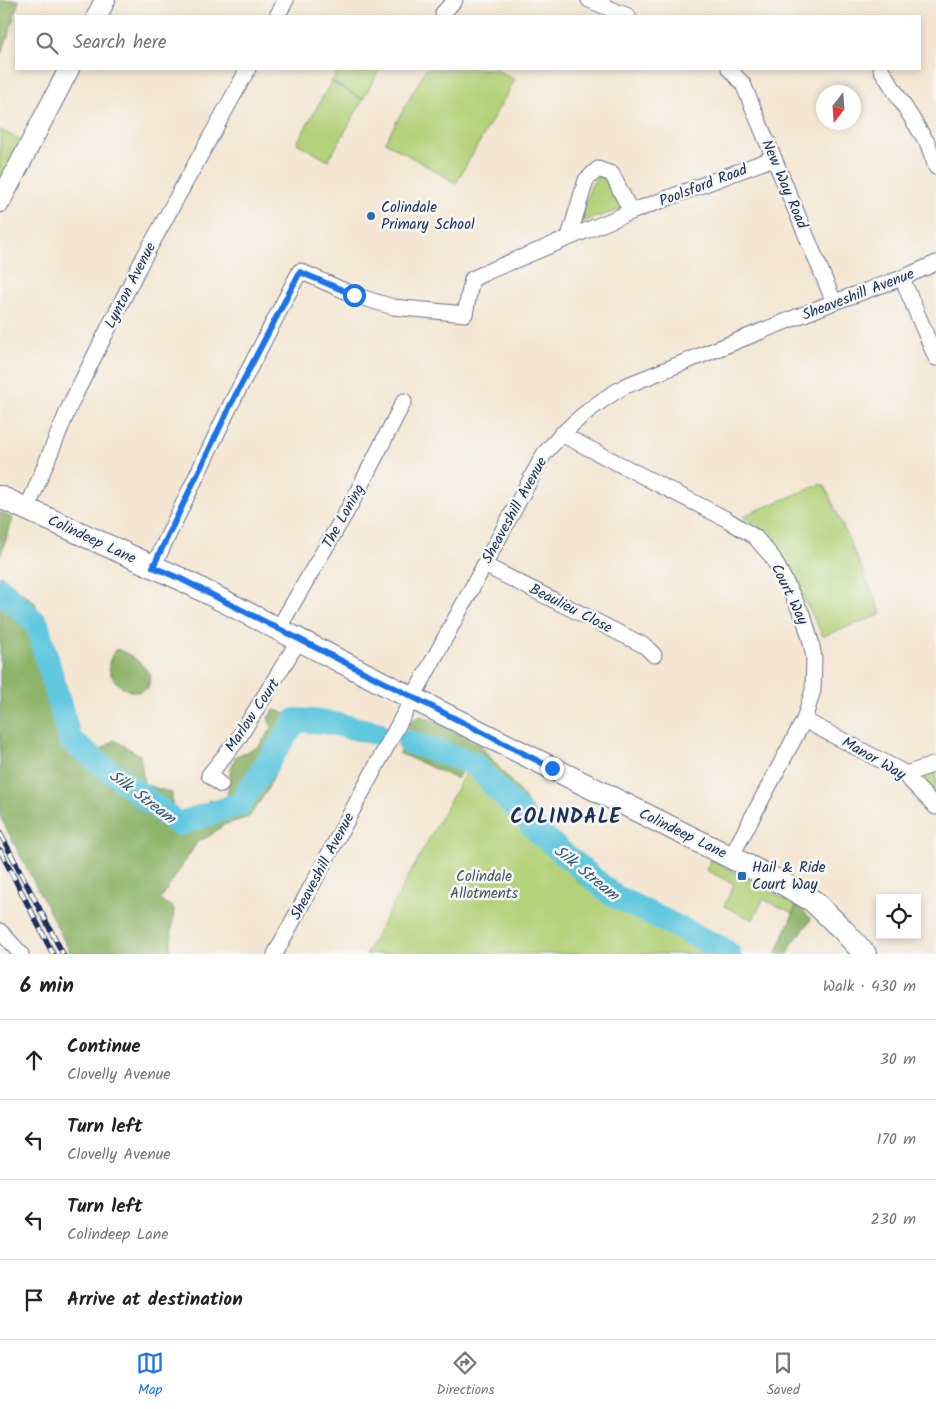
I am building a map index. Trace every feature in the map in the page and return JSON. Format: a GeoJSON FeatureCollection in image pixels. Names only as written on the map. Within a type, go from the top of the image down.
{"type":"FeatureCollection","features":[{"type":"Feature","properties":{"kind":"main road","name":"Colindeep Lane"},"geometry":{"type":"LineString","coordinates":[[0,497],[181,579],[780,882],[813,901],[865,954]]}},
{"type":"Feature","properties":{"kind":"street"},"geometry":{"type":"LineString","coordinates":[[98,15],[105,0]]}},
{"type":"Feature","properties":{"kind":"street"},"geometry":{"type":"LineString","coordinates":[[278,15],[286,0]]}},
{"type":"Feature","properties":{"kind":"street"},"geometry":{"type":"LineString","coordinates":[[443,13],[455,0]]}},
{"type":"Feature","properties":{"kind":"street"},"geometry":{"type":"LineString","coordinates":[[589,0],[626,15]]}},
{"type":"Feature","properties":{"kind":"street"},"geometry":{"type":"LineString","coordinates":[[0,202],[69,70]]}},
{"type":"Feature","properties":{"kind":"street","name":"Lynton Avenue"},"geometry":{"type":"LineString","coordinates":[[27,509],[71,403],[138,268],[247,70]]}},
{"type":"Feature","properties":{"kind":"street","name":"New Way Road"},"geometry":{"type":"LineString","coordinates":[[730,70],[743,84],[834,302]]}},
{"type":"Feature","properties":{"kind":"street"},"geometry":{"type":"LineString","coordinates":[[882,70],[928,144],[936,167]]}},
{"type":"Feature","properties":{"kind":"street","name":"Poolsford Road"},"geometry":{"type":"LineString","coordinates":[[153,567],[231,404],[300,272],[354,295],[393,307],[465,314],[472,279],[569,237],[774,158]]}},
{"type":"Feature","properties":{"kind":"street"},"geometry":{"type":"LineString","coordinates":[[569,237],[586,180],[598,169],[612,174],[632,212]]}},
{"type":"Feature","properties":{"kind":"street","name":"Sheaveshill Avenue"},"geometry":{"type":"LineString","coordinates":[[275,954],[544,454],[561,434],[594,405],[625,386],[936,263]]}},
{"type":"Feature","properties":{"kind":"street"},"geometry":{"type":"LineString","coordinates":[[902,278],[936,358]]}},
{"type":"Feature","properties":{"kind":"street","name":"The Loning"},"geometry":{"type":"LineString","coordinates":[[278,629],[351,504],[404,401]]}},
{"type":"Feature","properties":{"kind":"street","name":"Court Way"},"geometry":{"type":"LineString","coordinates":[[561,434],[726,519],[755,537],[769,552],[804,618],[811,642],[815,670],[813,690],[804,720],[731,857]]}},
{"type":"Feature","properties":{"kind":"street","name":"Beaulieu Close"},"geometry":{"type":"LineString","coordinates":[[484,565],[645,646],[654,656]]}},
{"type":"Feature","properties":{"kind":"street","name":"Marlow Court"},"geometry":{"type":"LineString","coordinates":[[221,785],[209,775],[238,739],[299,640]]}},
{"type":"Feature","properties":{"kind":"street","name":"Manor Way"},"geometry":{"type":"LineString","coordinates":[[804,720],[902,770],[936,807]]}},
{"type":"Feature","properties":{"kind":"street"},"geometry":{"type":"LineString","coordinates":[[905,774],[936,764]]}},
{"type":"Feature","properties":{"kind":"street"},"geometry":{"type":"LineString","coordinates":[[0,931],[20,954]]}},
{"type":"Feature","properties":{"kind":"green space"},"geometry":{"type":"Polygon","coordinates":[[[0,0],[19,0],[0,56],[0,0]]]}},
{"type":"Feature","properties":{"kind":"green space"},"geometry":{"type":"Polygon","coordinates":[[[338,70],[379,70],[363,99],[332,81],[338,70]]]}},
{"type":"Feature","properties":{"kind":"green space"},"geometry":{"type":"Polygon","coordinates":[[[425,70],[497,70],[515,80],[456,183],[385,142],[425,70]]]}},
{"type":"Feature","properties":{"kind":"green space"},"geometry":{"type":"Polygon","coordinates":[[[331,82],[363,100],[328,161],[297,143],[331,82]]]}},
{"type":"Feature","properties":{"kind":"green space"},"geometry":{"type":"Polygon","coordinates":[[[0,130],[30,144],[0,202],[0,130]]]}},
{"type":"Feature","properties":{"kind":"green space"},"geometry":{"type":"Polygon","coordinates":[[[599,175],[612,181],[625,208],[579,223],[591,186],[599,175]]]}},
{"type":"Feature","properties":{"kind":"green space"},"geometry":{"type":"Polygon","coordinates":[[[821,484],[825,486],[880,610],[880,615],[823,636],[781,554],[757,524],[744,518],[745,515],[821,484]]]}},
{"type":"Feature","properties":{"kind":"green space"},"geometry":{"type":"Polygon","coordinates":[[[0,512],[13,519],[0,557],[0,512]]]}},
{"type":"Feature","properties":{"kind":"green space"},"geometry":{"type":"Polygon","coordinates":[[[0,575],[35,603],[69,716],[79,742],[96,753],[114,740],[140,755],[144,784],[172,793],[172,810],[194,816],[209,800],[218,804],[227,796],[231,768],[236,756],[258,747],[272,728],[268,718],[274,710],[294,715],[316,713],[296,728],[265,794],[249,817],[223,825],[210,836],[198,841],[160,900],[174,908],[170,954],[71,954],[0,816],[0,575]]]}},
{"type":"Feature","properties":{"kind":"green space"},"geometry":{"type":"Polygon","coordinates":[[[116,649],[136,659],[151,675],[148,688],[138,692],[121,687],[117,683],[109,668],[109,663],[116,649]]]}},
{"type":"Feature","properties":{"kind":"green space"},"geometry":{"type":"Polygon","coordinates":[[[420,716],[435,721],[480,745],[523,796],[544,830],[573,858],[616,889],[680,923],[725,939],[741,954],[725,954],[582,880],[469,765],[465,765],[457,779],[399,753],[410,722],[420,716]]]}},
{"type":"Feature","properties":{"kind":"green space","name":"Colindale Allotments"},"geometry":{"type":"Polygon","coordinates":[[[468,768],[580,884],[722,954],[366,954],[468,768]]]}},
{"type":"Feature","properties":{"kind":"green space"},"geometry":{"type":"Polygon","coordinates":[[[936,769],[936,800],[915,776],[936,769]]]}},
{"type":"Feature","properties":{"kind":"green space"},"geometry":{"type":"Polygon","coordinates":[[[711,859],[796,906],[793,913],[763,899],[753,920],[724,906],[734,884],[706,870],[711,859]]]}},
{"type":"Feature","properties":{"kind":"green space"},"geometry":{"type":"Polygon","coordinates":[[[796,906],[803,910],[811,920],[792,944],[788,954],[776,954],[796,906]]]}},
{"type":"Feature","properties":{"kind":"waterway","name":"Silk Stream"},"geometry":{"type":"LineString","coordinates":[[0,589],[37,624],[70,740],[178,824],[240,804],[296,720],[325,722],[377,733]]}},
{"type":"Feature","properties":{"kind":"waterway","name":"Silk Stream"},"geometry":{"type":"LineString","coordinates":[[409,742],[473,763],[538,832],[614,896],[723,949],[729,954]]}},
{"type":"Feature","properties":{"kind":"railway"},"geometry":{"type":"LineString","coordinates":[[0,833],[63,954]]}},
{"type":"Feature","properties":{"kind":"railway"},"geometry":{"type":"LineString","coordinates":[[0,850],[53,954]]}},
{"type":"Feature","properties":{"kind":"place","name":"Colindale Primary School"},"geometry":{"type":"Point","coordinates":[371,216]}},
{"type":"Feature","properties":{"kind":"place","name":"Hail & Ride Court Way"},"geometry":{"type":"Point","coordinates":[742,876]}},
{"type":"Feature","properties":{"kind":"district","name":"COLINDALE"},"geometry":{"type":"Point","coordinates":[566,816]}},
{"type":"Feature","properties":{"kind":"route"},"geometry":{"type":"LineString","coordinates":[[354,295],[300,272],[231,404],[153,567],[181,579],[552,768]]}}]}
